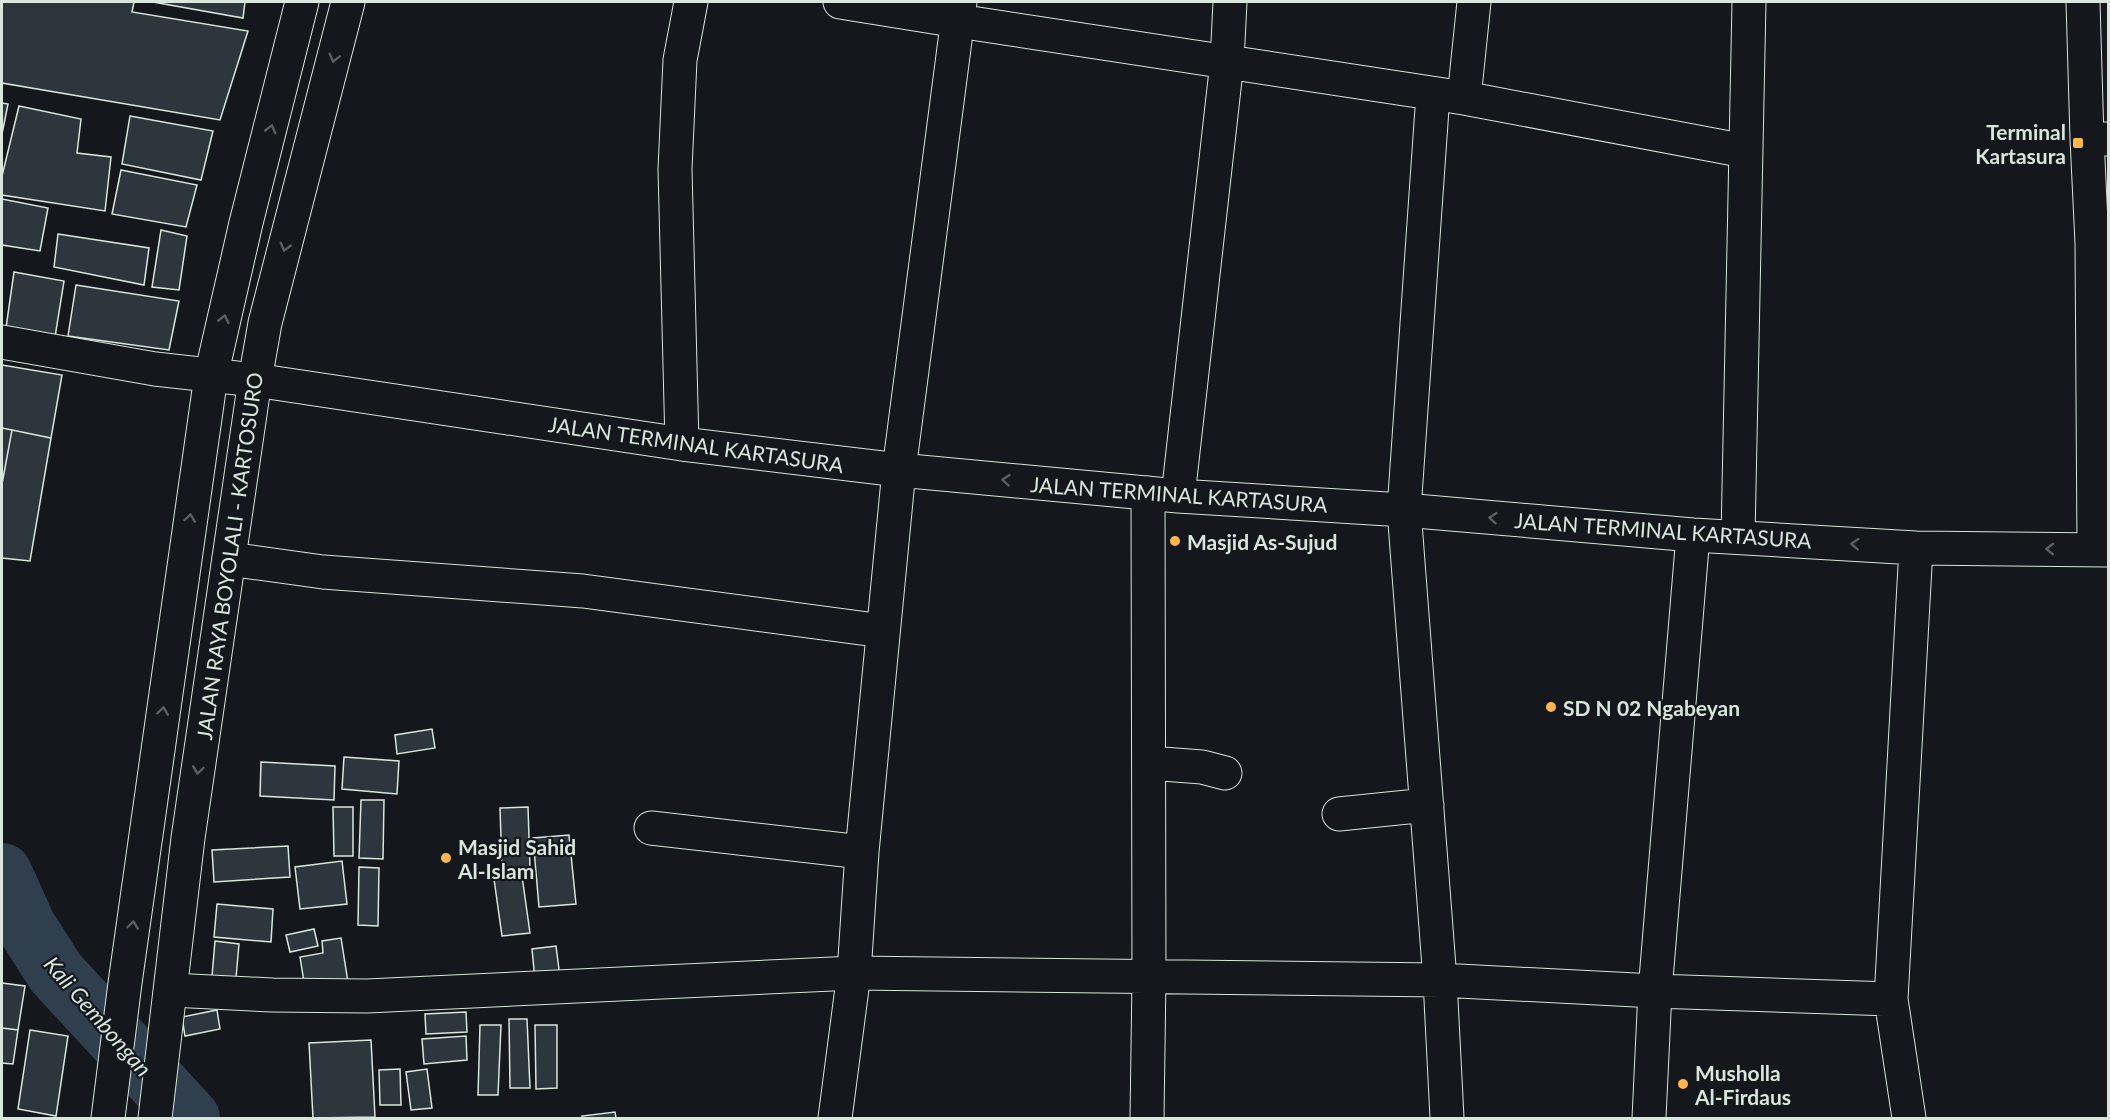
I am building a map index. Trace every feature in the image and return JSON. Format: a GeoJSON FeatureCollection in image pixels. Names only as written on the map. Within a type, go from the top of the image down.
{"type":"FeatureCollection","features":[{"type":"Feature","properties":{"kind":"main road","name":"JALAN RAYA BOYOLALI - KARTOSURO"},"geometry":{"type":"LineString","coordinates":[[108,1119],[124,982],[211,376],[246,223],[302,2]]}},
{"type":"Feature","properties":{"kind":"main road","name":"JALAN RAYA BOYOLALI - KARTOSURO"},"geometry":{"type":"LineString","coordinates":[[156,1113],[188,838],[255,380],[265,323],[348,2]]}},
{"type":"Feature","properties":{"kind":"main road"},"geometry":{"type":"LineString","coordinates":[[682,444],[675,169],[680,60],[691,2]]}},
{"type":"Feature","properties":{"kind":"main road"},"geometry":{"type":"LineString","coordinates":[[840,2],[959,11],[1227,62],[1449,96],[1745,152]]}},
{"type":"Feature","properties":{"kind":"main road"},"geometry":{"type":"LineString","coordinates":[[1147,1119],[1149,763],[1163,495],[1227,62],[1230,2]]}},
{"type":"Feature","properties":{"kind":"main road"},"geometry":{"type":"LineString","coordinates":[[1447,1119],[1440,980],[1404,510],[1449,96],[1474,2]]}},
{"type":"Feature","properties":{"kind":"main road"},"geometry":{"type":"LineString","coordinates":[[1738,537],[1749,2]]}},
{"type":"Feature","properties":{"kind":"main road"},"geometry":{"type":"LineString","coordinates":[[2083,2],[2098,139],[2092,243],[2101,550]]}},
{"type":"Feature","properties":{"kind":"main road"},"geometry":{"type":"LineString","coordinates":[[835,1119],[854,973],[862,852],[899,470],[959,11]]}},
{"type":"Feature","properties":{"kind":"main road","name":"JALAN TERMINAL KARTASURA"},"geometry":{"type":"LineString","coordinates":[[2,342],[155,369],[255,380],[682,444],[899,470],[1163,495],[1404,510],[1693,535],[1916,548],[2101,550]]}},
{"type":"Feature","properties":{"kind":"main road"},"geometry":{"type":"LineString","coordinates":[[1649,1119],[1655,991],[1693,535]]}},
{"type":"Feature","properties":{"kind":"main road"},"geometry":{"type":"LineString","coordinates":[[1909,1119],[1892,999],[1916,548]]}},
{"type":"Feature","properties":{"kind":"main road"},"geometry":{"type":"LineString","coordinates":[[229,559],[323,572],[583,591],[884,631]]}},
{"type":"Feature","properties":{"kind":"main road"},"geometry":{"type":"LineString","coordinates":[[1149,763],[1225,772]]}},
{"type":"Feature","properties":{"kind":"main road"},"geometry":{"type":"LineString","coordinates":[[1339,814],[1426,805]]}},
{"type":"Feature","properties":{"kind":"main road"},"geometry":{"type":"LineString","coordinates":[[651,828],[862,852]]}},
{"type":"Feature","properties":{"kind":"main road"},"geometry":{"type":"LineString","coordinates":[[171,990],[272,995],[367,996],[854,973],[1440,980],[1655,991],[1892,999]]}},
{"type":"Feature","properties":{"kind":"building"},"geometry":{"type":"Polygon","coordinates":[[[2,2],[134,2],[132,12],[248,31],[220,120],[2,83],[2,2]]]}},
{"type":"Feature","properties":{"kind":"building"},"geometry":{"type":"Polygon","coordinates":[[[153,2],[245,2],[243,18],[153,2]]]}},
{"type":"Feature","properties":{"kind":"building"},"geometry":{"type":"Polygon","coordinates":[[[2,103],[8,104],[2,134],[2,103]]]}},
{"type":"Feature","properties":{"kind":"building"},"geometry":{"type":"Polygon","coordinates":[[[19,106],[81,119],[77,153],[111,157],[105,211],[2,195],[2,176],[19,106]]]}},
{"type":"Feature","properties":{"kind":"building"},"geometry":{"type":"Polygon","coordinates":[[[130,116],[213,131],[201,180],[122,164],[130,116]]]}},
{"type":"Feature","properties":{"kind":"building"},"geometry":{"type":"Polygon","coordinates":[[[121,170],[197,185],[186,227],[112,214],[121,170]]]}},
{"type":"Feature","properties":{"kind":"building"},"geometry":{"type":"Polygon","coordinates":[[[2,199],[48,208],[40,251],[2,245],[2,199]]]}},
{"type":"Feature","properties":{"kind":"building"},"geometry":{"type":"Polygon","coordinates":[[[161,230],[187,236],[179,290],[152,287],[161,230]]]}},
{"type":"Feature","properties":{"kind":"building"},"geometry":{"type":"Polygon","coordinates":[[[58,234],[149,248],[144,285],[54,267],[58,234]]]}},
{"type":"Feature","properties":{"kind":"building"},"geometry":{"type":"Polygon","coordinates":[[[14,272],[64,281],[55,337],[6,328],[14,272]]]}},
{"type":"Feature","properties":{"kind":"building"},"geometry":{"type":"Polygon","coordinates":[[[76,285],[179,301],[169,350],[68,336],[76,285]]]}},
{"type":"Feature","properties":{"kind":"building"},"geometry":{"type":"Polygon","coordinates":[[[2,365],[62,375],[51,438],[2,428],[2,365]]]}},
{"type":"Feature","properties":{"kind":"building"},"geometry":{"type":"Polygon","coordinates":[[[2,428],[12,430],[2,484],[2,428]]]}},
{"type":"Feature","properties":{"kind":"building"},"geometry":{"type":"Polygon","coordinates":[[[12,430],[51,438],[30,561],[2,558],[2,484],[12,430]]]}},
{"type":"Feature","properties":{"kind":"building"},"geometry":{"type":"Polygon","coordinates":[[[432,729],[435,748],[397,754],[395,735],[432,729]]]}},
{"type":"Feature","properties":{"kind":"building"},"geometry":{"type":"Polygon","coordinates":[[[344,757],[399,761],[397,794],[342,789],[344,757]]]}},
{"type":"Feature","properties":{"kind":"building"},"geometry":{"type":"Polygon","coordinates":[[[261,762],[335,766],[334,800],[260,796],[261,762]]]}},
{"type":"Feature","properties":{"kind":"building"},"geometry":{"type":"Polygon","coordinates":[[[361,800],[384,800],[383,859],[359,858],[361,800]]]}},
{"type":"Feature","properties":{"kind":"building"},"geometry":{"type":"Polygon","coordinates":[[[333,807],[353,807],[353,856],[334,856],[333,807]]]}},
{"type":"Feature","properties":{"kind":"building"},"geometry":{"type":"Polygon","coordinates":[[[528,807],[530,868],[502,869],[500,808],[528,807]]]}},
{"type":"Feature","properties":{"kind":"building"},"geometry":{"type":"Polygon","coordinates":[[[569,835],[576,904],[539,907],[533,838],[569,835]]]}},
{"type":"Feature","properties":{"kind":"building"},"geometry":{"type":"Polygon","coordinates":[[[288,846],[290,877],[214,882],[212,850],[288,846]]]}},
{"type":"Feature","properties":{"kind":"building"},"geometry":{"type":"Polygon","coordinates":[[[342,861],[347,904],[300,909],[295,867],[342,861]]]}},
{"type":"Feature","properties":{"kind":"building"},"geometry":{"type":"Polygon","coordinates":[[[359,867],[379,868],[378,926],[358,925],[359,867]]]}},
{"type":"Feature","properties":{"kind":"building"},"geometry":{"type":"Polygon","coordinates":[[[522,876],[530,933],[502,936],[494,879],[522,876]]]}},
{"type":"Feature","properties":{"kind":"building"},"geometry":{"type":"Polygon","coordinates":[[[217,904],[273,909],[271,942],[214,937],[217,904]]]}},
{"type":"Feature","properties":{"kind":"building"},"geometry":{"type":"Polygon","coordinates":[[[314,929],[318,946],[290,952],[286,935],[314,929]]]}},
{"type":"Feature","properties":{"kind":"building"},"geometry":{"type":"Polygon","coordinates":[[[341,938],[348,982],[305,988],[300,957],[323,953],[322,941],[341,938]]]}},
{"type":"Feature","properties":{"kind":"building"},"geometry":{"type":"Polygon","coordinates":[[[215,941],[239,944],[236,978],[212,976],[215,941]]]}},
{"type":"Feature","properties":{"kind":"building"},"geometry":{"type":"Polygon","coordinates":[[[556,946],[560,977],[535,980],[532,949],[556,946]]]}},
{"type":"Feature","properties":{"kind":"building"},"geometry":{"type":"Polygon","coordinates":[[[2,983],[25,986],[18,1030],[2,1028],[2,983]]]}},
{"type":"Feature","properties":{"kind":"building"},"geometry":{"type":"Polygon","coordinates":[[[217,1010],[220,1029],[185,1036],[182,1017],[217,1010]]]}},
{"type":"Feature","properties":{"kind":"building"},"geometry":{"type":"Polygon","coordinates":[[[466,1012],[467,1032],[426,1034],[425,1014],[466,1012]]]}},
{"type":"Feature","properties":{"kind":"building"},"geometry":{"type":"Polygon","coordinates":[[[509,1019],[527,1019],[530,1088],[510,1088],[509,1019]]]}},
{"type":"Feature","properties":{"kind":"building"},"geometry":{"type":"Polygon","coordinates":[[[480,1025],[501,1025],[498,1095],[478,1095],[480,1025]]]}},
{"type":"Feature","properties":{"kind":"building"},"geometry":{"type":"Polygon","coordinates":[[[535,1025],[557,1025],[557,1088],[536,1089],[535,1025]]]}},
{"type":"Feature","properties":{"kind":"building"},"geometry":{"type":"Polygon","coordinates":[[[2,1028],[18,1030],[13,1064],[2,1063],[2,1028]]]}},
{"type":"Feature","properties":{"kind":"building"},"geometry":{"type":"Polygon","coordinates":[[[30,1030],[68,1036],[56,1116],[18,1109],[30,1030]]]}},
{"type":"Feature","properties":{"kind":"building"},"geometry":{"type":"Polygon","coordinates":[[[466,1036],[467,1060],[424,1064],[422,1039],[466,1036]]]}},
{"type":"Feature","properties":{"kind":"building"},"geometry":{"type":"Polygon","coordinates":[[[371,1040],[375,1117],[313,1118],[309,1043],[371,1040]]]}},
{"type":"Feature","properties":{"kind":"building"},"geometry":{"type":"Polygon","coordinates":[[[400,1069],[401,1105],[380,1105],[379,1070],[400,1069]]]}},
{"type":"Feature","properties":{"kind":"building"},"geometry":{"type":"Polygon","coordinates":[[[427,1069],[432,1108],[411,1110],[406,1072],[427,1069]]]}},
{"type":"Feature","properties":{"kind":"building"},"geometry":{"type":"Polygon","coordinates":[[[615,1112],[616,1118],[583,1118],[582,1116],[615,1112]]]}},
{"type":"Feature","properties":{"kind":"waterway","name":"Kali Gembongan"},"geometry":{"type":"LineString","coordinates":[[2,873],[26,926],[56,973],[190,1118]]}},
{"type":"Feature","properties":{"kind":"place","name":"Terminal Kartasura"},"geometry":{"type":"Point","coordinates":[2078,143]}},
{"type":"Feature","properties":{"kind":"place","name":"Masjid As-Sujud"},"geometry":{"type":"Point","coordinates":[1175,541]}},
{"type":"Feature","properties":{"kind":"place","name":"SD N 02 Ngabeyan"},"geometry":{"type":"Point","coordinates":[1551,707]}},
{"type":"Feature","properties":{"kind":"place","name":"Masjid Sahid Al-Islam"},"geometry":{"type":"Point","coordinates":[446,858]}},
{"type":"Feature","properties":{"kind":"place","name":"Musholla Al-Firdaus"},"geometry":{"type":"Point","coordinates":[1683,1084]}}]}
